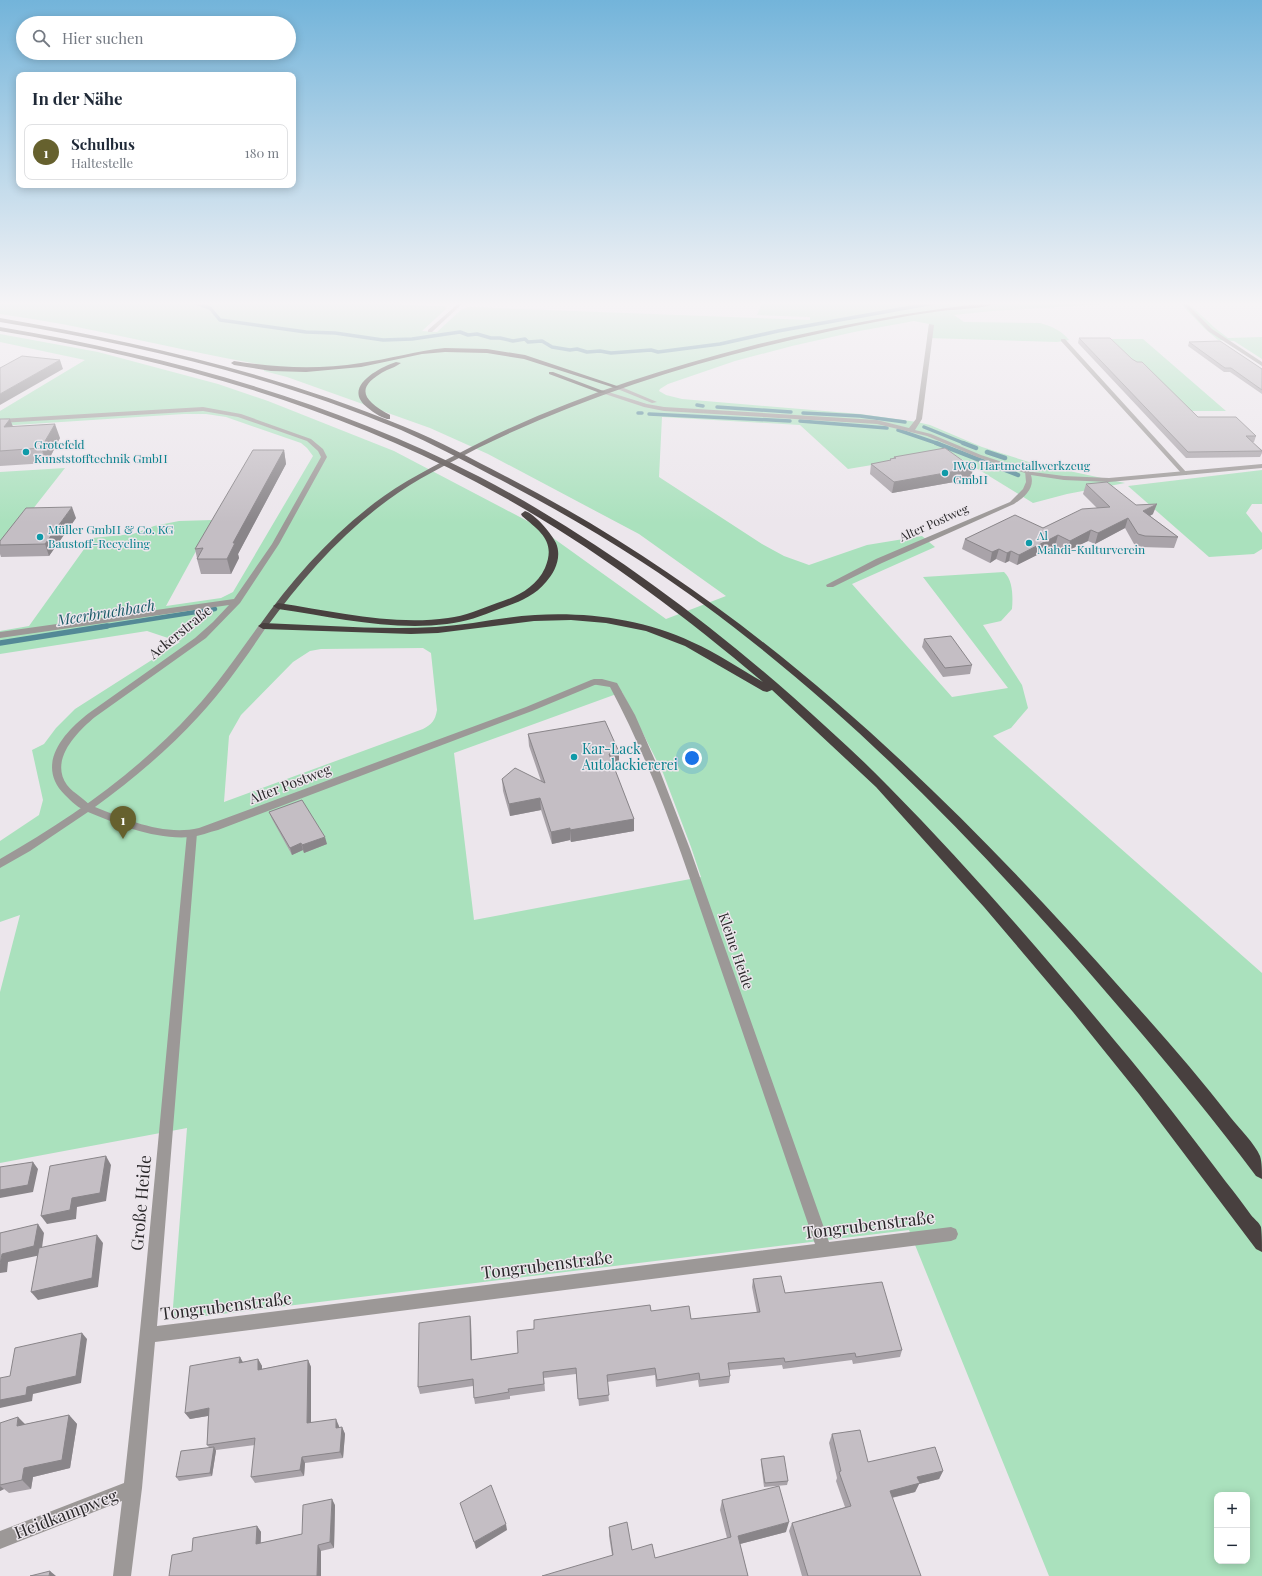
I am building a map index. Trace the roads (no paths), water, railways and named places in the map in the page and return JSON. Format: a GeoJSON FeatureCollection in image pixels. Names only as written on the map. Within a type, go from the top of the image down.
{"type":"FeatureCollection","features":[{"type":"Feature","properties":{"kind":"highway"},"geometry":{"type":"LineString","coordinates":[[219,377],[326,412],[411,448],[489,486],[603,555],[709,632],[795,704],[882,787],[977,888],[1147,1091],[1262,1243]]}},
{"type":"Feature","properties":{"kind":"highway"},"geometry":{"type":"LineString","coordinates":[[258,377],[291,387],[406,430],[501,474],[553,502],[621,544],[721,612],[768,649],[831,702],[898,763],[981,844],[1073,943],[1206,1098],[1262,1171]]}},
{"type":"Feature","properties":{"kind":"highway"},"geometry":{"type":"LineString","coordinates":[[371,377],[366,381],[362,392],[365,402],[406,430]]}},
{"type":"Feature","properties":{"kind":"highway"},"geometry":{"type":"LineString","coordinates":[[558,377],[602,392]]}},
{"type":"Feature","properties":{"kind":"highway"},"geometry":{"type":"LineString","coordinates":[[585,377],[617,387]]}},
{"type":"Feature","properties":{"kind":"highway"},"geometry":{"type":"LineString","coordinates":[[278,606],[361,618],[407,622],[446,621],[482,613],[516,600],[534,588],[545,577],[554,558],[551,541],[542,528],[503,495]]}},
{"type":"Feature","properties":{"kind":"highway"},"geometry":{"type":"LineString","coordinates":[[263,626],[411,631],[438,630],[534,618],[571,617],[606,620],[649,628],[689,644],[795,704]]}},
{"type":"Feature","properties":{"kind":"main road"},"geometry":{"type":"LineString","coordinates":[[263,626],[306,570],[338,538],[386,498],[444,463],[538,416],[649,377]]}},
{"type":"Feature","properties":{"kind":"street"},"geometry":{"type":"LineString","coordinates":[[912,429],[919,419],[924,377]]}},
{"type":"Feature","properties":{"kind":"street"},"geometry":{"type":"LineString","coordinates":[[1096,377],[1185,474]]}},
{"type":"Feature","properties":{"kind":"street"},"geometry":{"type":"LineString","coordinates":[[617,387],[658,404],[699,411]]}},
{"type":"Feature","properties":{"kind":"street"},"geometry":{"type":"LineString","coordinates":[[602,392],[646,406],[699,411],[878,422],[912,429],[1027,472],[1064,478],[1094,480],[1185,474],[1262,466]]}},
{"type":"Feature","properties":{"kind":"street","name":"Ackerstraße"},"geometry":{"type":"LineString","coordinates":[[0,421],[203,409],[216,410],[239,415],[308,440],[321,450],[324,457],[254,579],[237,601],[209,630],[192,644],[99,710],[77,728],[67,741],[59,755],[56,768],[60,783],[74,798],[87,808]]}},
{"type":"Feature","properties":{"kind":"street","name":"Alter Postweg"},"geometry":{"type":"LineString","coordinates":[[830,584],[1012,503],[1023,496],[1029,485],[1030,479],[1027,472]]}},
{"type":"Feature","properties":{"kind":"street"},"geometry":{"type":"LineString","coordinates":[[0,635],[237,601]]}},
{"type":"Feature","properties":{"kind":"street"},"geometry":{"type":"LineString","coordinates":[[0,864],[87,808],[144,765],[195,714],[263,626]]}},
{"type":"Feature","properties":{"kind":"street","name":"Alter Postweg"},"geometry":{"type":"LineString","coordinates":[[87,808],[131,826],[157,831],[192,833],[243,817],[529,709],[594,682]]}},
{"type":"Feature","properties":{"kind":"street","name":"Kleine Heide"},"geometry":{"type":"LineString","coordinates":[[594,682],[602,682],[614,686],[630,715],[673,816],[824,1250]]}},
{"type":"Feature","properties":{"kind":"street","name":"Große Heide"},"geometry":{"type":"LineString","coordinates":[[122,1576],[133,1488],[148,1335],[192,833]]}},
{"type":"Feature","properties":{"kind":"street","name":"Tongrubenstraße"},"geometry":{"type":"LineString","coordinates":[[148,1335],[951,1234]]}},
{"type":"Feature","properties":{"kind":"street","name":"Heidkampweg"},"geometry":{"type":"LineString","coordinates":[[0,1540],[133,1488]]}},
{"type":"Feature","properties":{"kind":"waterway"},"geometry":{"type":"LineString","coordinates":[[697,405],[703,406]]}},
{"type":"Feature","properties":{"kind":"waterway"},"geometry":{"type":"LineString","coordinates":[[717,407],[791,412]]}},
{"type":"Feature","properties":{"kind":"waterway"},"geometry":{"type":"LineString","coordinates":[[803,413],[860,416],[905,422]]}},
{"type":"Feature","properties":{"kind":"waterway"},"geometry":{"type":"LineString","coordinates":[[649,414],[790,421]]}},
{"type":"Feature","properties":{"kind":"waterway"},"geometry":{"type":"LineString","coordinates":[[800,421],[887,428]]}},
{"type":"Feature","properties":{"kind":"waterway"},"geometry":{"type":"LineString","coordinates":[[924,427],[966,444]]}},
{"type":"Feature","properties":{"kind":"waterway"},"geometry":{"type":"LineString","coordinates":[[898,430],[939,444]]}},
{"type":"Feature","properties":{"kind":"waterway"},"geometry":{"type":"LineString","coordinates":[[936,443],[1018,475]]}},
{"type":"Feature","properties":{"kind":"waterway"},"geometry":{"type":"LineString","coordinates":[[963,443],[976,448]]}},
{"type":"Feature","properties":{"kind":"waterway"},"geometry":{"type":"LineString","coordinates":[[987,452],[1005,458]]}},
{"type":"Feature","properties":{"kind":"waterway","name":"Meerbruchbach"},"geometry":{"type":"LineString","coordinates":[[101,627],[215,609]]}},
{"type":"Feature","properties":{"kind":"waterway","name":"Meerbruchbach"},"geometry":{"type":"LineString","coordinates":[[0,643],[107,626]]}},
{"type":"Feature","properties":{"kind":"place","name":"Grotefeld Kunststofftechnik GmbH"},"geometry":{"type":"Point","coordinates":[26,452]}},
{"type":"Feature","properties":{"kind":"place","name":"IWO Hartmetallwerkzeug GmbH"},"geometry":{"type":"Point","coordinates":[945,473]}},
{"type":"Feature","properties":{"kind":"place","name":"Müller GmbH & Co. KG Baustoff-Recycling"},"geometry":{"type":"Point","coordinates":[40,537]}},
{"type":"Feature","properties":{"kind":"place","name":"Al Mahdi-Kulturverein"},"geometry":{"type":"Point","coordinates":[1029,543]}},
{"type":"Feature","properties":{"kind":"place","name":"Kar-Lack Autolackiererei"},"geometry":{"type":"Point","coordinates":[574,757]}},
{"type":"Feature","properties":{"kind":"place","name":"Schulbus"},"geometry":{"type":"Point","coordinates":[123,839]}}]}
